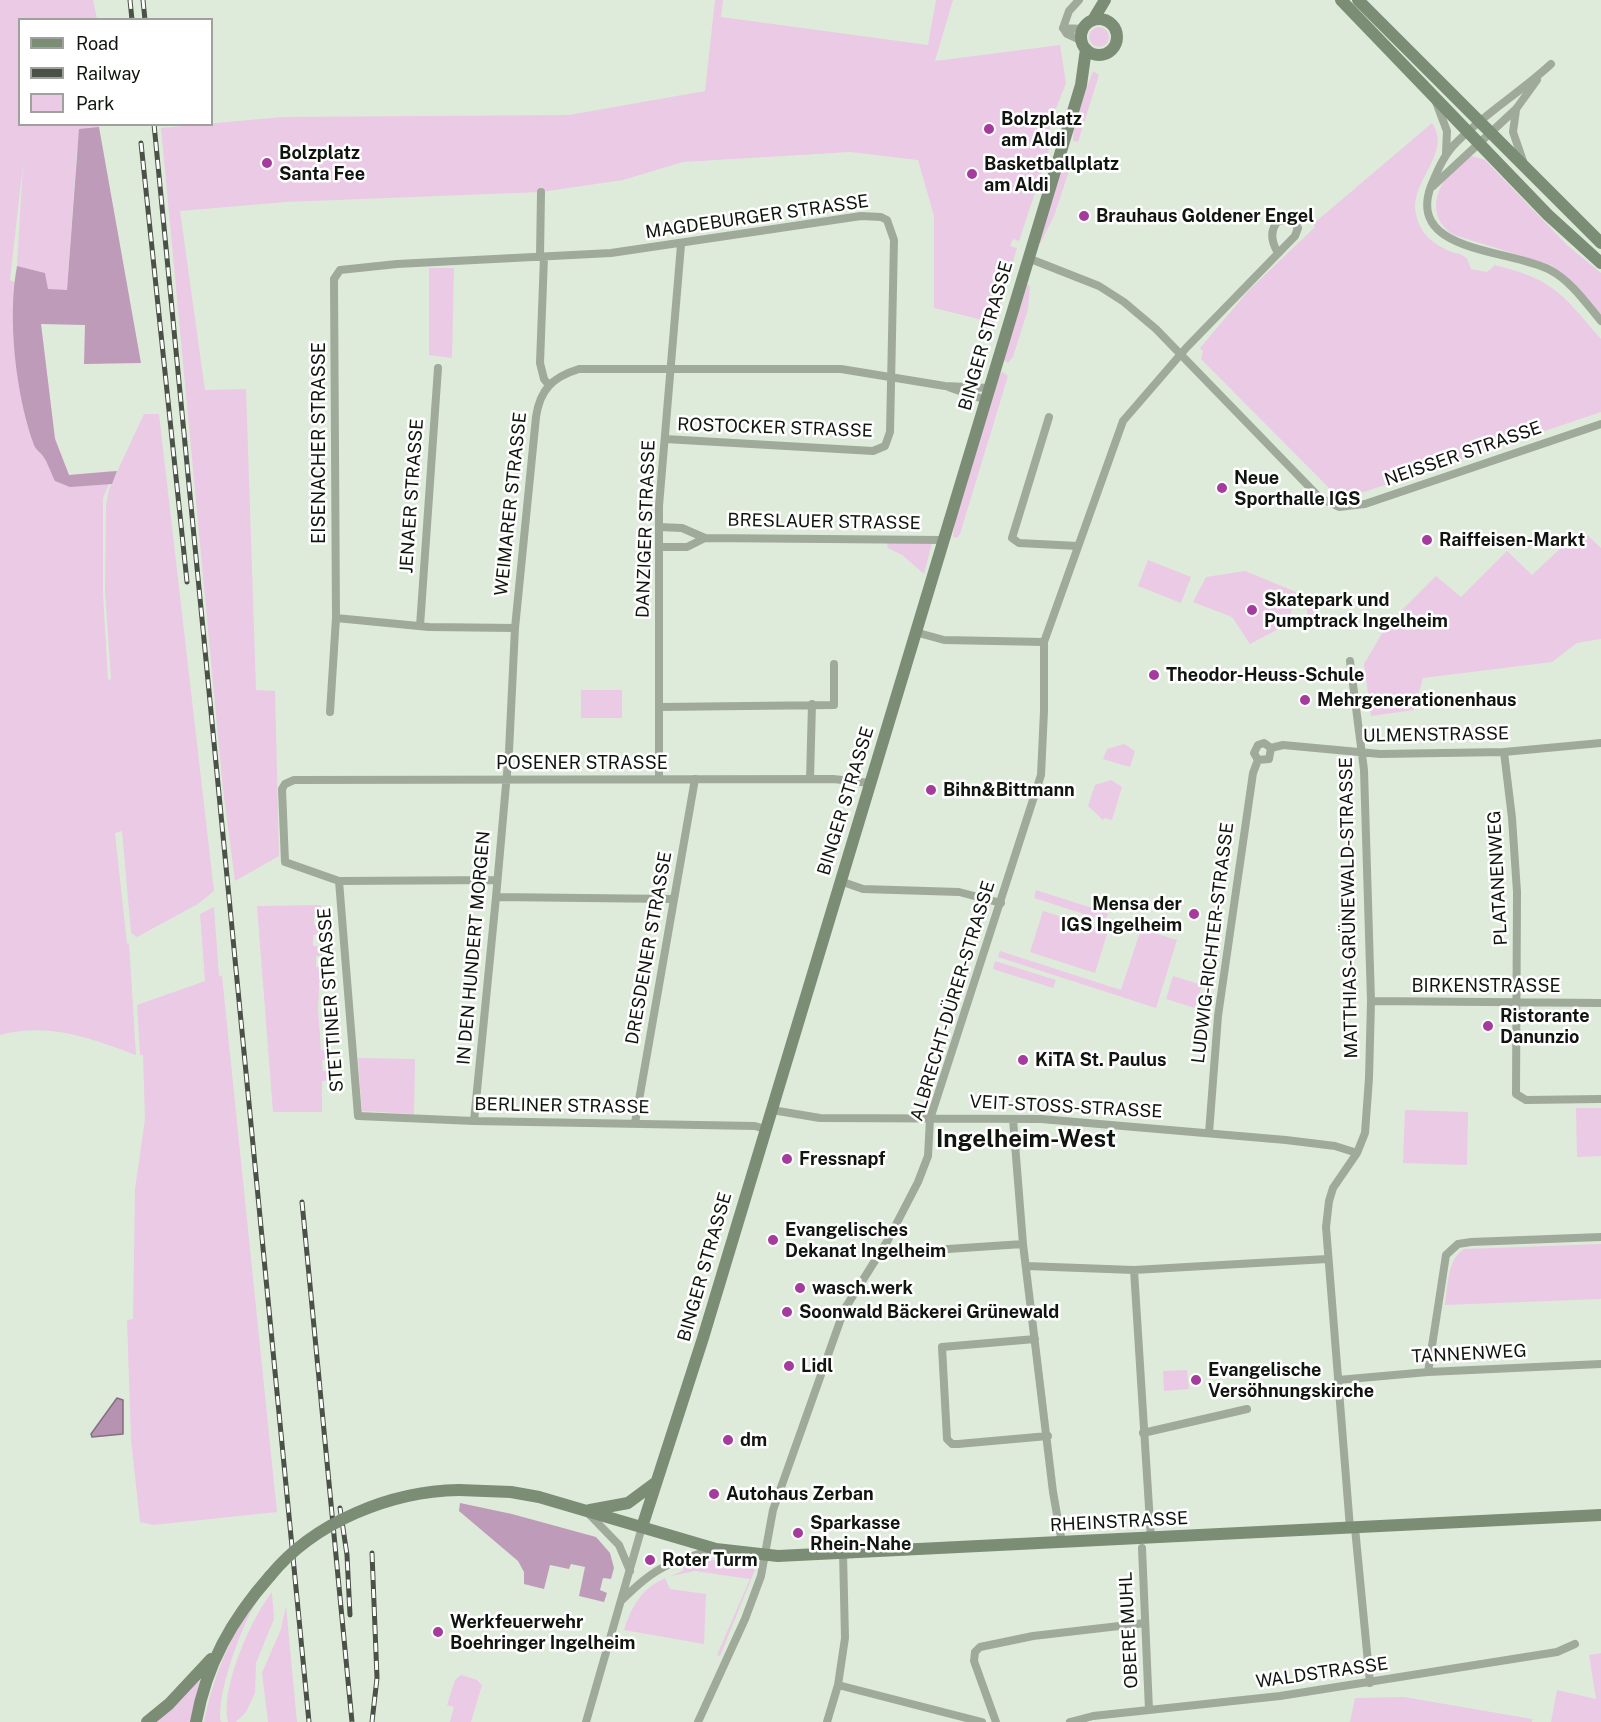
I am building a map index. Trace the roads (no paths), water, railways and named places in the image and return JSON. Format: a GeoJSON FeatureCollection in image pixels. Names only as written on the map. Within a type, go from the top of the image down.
{"type":"FeatureCollection","features":[{"type":"Feature","properties":{"kind":"main road"},"geometry":{"type":"LineString","coordinates":[[1086,35],[1110,23],[1107,0]]}},
{"type":"Feature","properties":{"kind":"main road"},"geometry":{"type":"LineString","coordinates":[[1086,35],[1107,0]]}},
{"type":"Feature","properties":{"kind":"main road"},"geometry":{"type":"LineString","coordinates":[[1341,0],[1477,144],[1548,215],[1601,263]]}},
{"type":"Feature","properties":{"kind":"main road"},"geometry":{"type":"LineString","coordinates":[[1359,0],[1601,243]]}},
{"type":"Feature","properties":{"kind":"main road","name":"BINGER STRASSE"},"geometry":{"type":"LineString","coordinates":[[1081,85],[1101,55],[1110,51],[1116,43],[1116,33],[1110,23]]}},
{"type":"Feature","properties":{"kind":"main road"},"geometry":{"type":"LineString","coordinates":[[1086,35],[1101,55]]}},
{"type":"Feature","properties":{"kind":"main road","name":"BINGER STRASSE"},"geometry":{"type":"LineString","coordinates":[[642,1527],[686,1394],[1081,85],[1086,35]]}},
{"type":"Feature","properties":{"kind":"main road"},"geometry":{"type":"LineString","coordinates":[[586,1511],[628,1503],[656,1482]]}},
{"type":"Feature","properties":{"kind":"main road"},"geometry":{"type":"LineString","coordinates":[[196,1722],[202,1695],[218,1651],[242,1610],[288,1557],[316,1536],[355,1514],[415,1494],[459,1490],[528,1495],[642,1527]]}},
{"type":"Feature","properties":{"kind":"main road","name":"RHEINSTRASSE"},"geometry":{"type":"LineString","coordinates":[[642,1527],[716,1549],[765,1555],[1062,1543],[1146,1543],[1352,1528],[1601,1515]]}},
{"type":"Feature","properties":{"kind":"main road"},"geometry":{"type":"LineString","coordinates":[[147,1722],[169,1704],[218,1651]]}},
{"type":"Feature","properties":{"kind":"street"},"geometry":{"type":"LineString","coordinates":[[1079,0],[1069,11],[1063,28],[1086,35]]}},
{"type":"Feature","properties":{"kind":"street"},"geometry":{"type":"LineString","coordinates":[[1551,64],[1467,133],[1446,156],[1430,189],[1426,203],[1428,215],[1433,227],[1442,235],[1550,270],[1574,289],[1601,321]]}},
{"type":"Feature","properties":{"kind":"street"},"geometry":{"type":"LineString","coordinates":[[1430,189],[1516,109],[1543,71]]}},
{"type":"Feature","properties":{"kind":"street"},"geometry":{"type":"LineString","coordinates":[[1434,99],[1447,131],[1446,156]]}},
{"type":"Feature","properties":{"kind":"street"},"geometry":{"type":"LineString","coordinates":[[1516,109],[1513,132],[1525,166]]}},
{"type":"Feature","properties":{"kind":"street"},"geometry":{"type":"LineString","coordinates":[[541,192],[540,363],[544,379],[548,384],[564,374],[579,369],[841,369],[988,394]]}},
{"type":"Feature","properties":{"kind":"street","name":"MAGDEBURGER STRASSE"},"geometry":{"type":"LineString","coordinates":[[340,270],[611,254],[681,245],[754,230],[861,216],[881,217],[887,220],[894,240],[891,377]]}},
{"type":"Feature","properties":{"kind":"street","name":"DANZIGER STRASSE"},"geometry":{"type":"LineString","coordinates":[[659,779],[659,527],[664,439],[681,245]]}},
{"type":"Feature","properties":{"kind":"street"},"geometry":{"type":"LineString","coordinates":[[1181,354],[1278,253]]}},
{"type":"Feature","properties":{"kind":"street","name":"NEISSER STRASSE"},"geometry":{"type":"LineString","coordinates":[[1028,258],[1099,286],[1116,296],[1150,323],[1320,498],[1339,507],[1365,504],[1601,424]]}},
{"type":"Feature","properties":{"kind":"street","name":"EISENACHER STRASSE"},"geometry":{"type":"LineString","coordinates":[[330,712],[336,618],[334,279],[340,270]]}},
{"type":"Feature","properties":{"kind":"street","name":"ALBRECHT-DÜRER-STRASSE"},"geometry":{"type":"LineString","coordinates":[[698,1722],[745,1619],[761,1576],[773,1510],[844,1310],[888,1240],[918,1182],[928,1156],[930,1119],[1041,775],[1044,642],[1123,421],[1181,354]]}},
{"type":"Feature","properties":{"kind":"street","name":"JENAER STRASSE"},"geometry":{"type":"LineString","coordinates":[[420,626],[438,368]]}},
{"type":"Feature","properties":{"kind":"street","name":"ROSTOCKER STRASSE"},"geometry":{"type":"LineString","coordinates":[[664,439],[880,449],[885,446],[890,432],[891,377]]}},
{"type":"Feature","properties":{"kind":"street","name":"WEIMARER STRASSE"},"geometry":{"type":"LineString","coordinates":[[507,779],[515,628],[538,404],[548,384]]}},
{"type":"Feature","properties":{"kind":"street"},"geometry":{"type":"LineString","coordinates":[[1049,417],[1012,537],[1019,543],[1078,546]]}},
{"type":"Feature","properties":{"kind":"street","name":"BRESLAUER STRASSE"},"geometry":{"type":"LineString","coordinates":[[659,527],[682,528],[705,538],[943,540]]}},
{"type":"Feature","properties":{"kind":"street","name":"BRESLAUER STRASSE"},"geometry":{"type":"LineString","coordinates":[[659,547],[687,547],[705,538]]}},
{"type":"Feature","properties":{"kind":"street"},"geometry":{"type":"LineString","coordinates":[[336,618],[420,626],[515,628]]}},
{"type":"Feature","properties":{"kind":"street"},"geometry":{"type":"LineString","coordinates":[[915,632],[944,640],[1044,642]]}},
{"type":"Feature","properties":{"kind":"street","name":"MATTHIAS-GRÜNEWALD-STRASSE"},"geometry":{"type":"LineString","coordinates":[[1350,661],[1363,753],[1371,1001],[1366,1123],[1357,1154]]}},
{"type":"Feature","properties":{"kind":"street"},"geometry":{"type":"LineString","coordinates":[[659,707],[834,705],[834,664]]}},
{"type":"Feature","properties":{"kind":"street"},"geometry":{"type":"LineString","coordinates":[[810,779],[812,704]]}},
{"type":"Feature","properties":{"kind":"street"},"geometry":{"type":"LineString","coordinates":[[1264,743],[1271,748],[1269,759],[1258,760],[1254,753],[1257,745],[1264,743]]}},
{"type":"Feature","properties":{"kind":"street","name":"ULMENSTRASSE"},"geometry":{"type":"LineString","coordinates":[[1271,748],[1283,746],[1363,753],[1504,752],[1601,743]]}},
{"type":"Feature","properties":{"kind":"street","name":"PLATANENWEG"},"geometry":{"type":"LineString","coordinates":[[1504,752],[1512,818],[1517,892],[1514,1086],[1517,1096],[1529,1100],[1601,1099]]}},
{"type":"Feature","properties":{"kind":"street","name":"LUDWIG-RICHTER-STRASSE"},"geometry":{"type":"LineString","coordinates":[[1209,1133],[1218,1016],[1253,773],[1258,760]]}},
{"type":"Feature","properties":{"kind":"street","name":"POSENER STRASSE"},"geometry":{"type":"LineString","coordinates":[[339,881],[285,862],[282,789],[285,784],[294,780],[507,779],[810,779],[870,783]]}},
{"type":"Feature","properties":{"kind":"street","name":"IN DEN HUNDERT MORGEN"},"geometry":{"type":"LineString","coordinates":[[474,1121],[507,779]]}},
{"type":"Feature","properties":{"kind":"street","name":"DRESDENER STRASSE"},"geometry":{"type":"LineString","coordinates":[[635,1123],[695,779]]}},
{"type":"Feature","properties":{"kind":"street"},"geometry":{"type":"LineString","coordinates":[[339,881],[497,880]]}},
{"type":"Feature","properties":{"kind":"street","name":"STETTINER STRASSE"},"geometry":{"type":"LineString","coordinates":[[339,881],[358,1116]]}},
{"type":"Feature","properties":{"kind":"street"},"geometry":{"type":"LineString","coordinates":[[840,881],[863,890],[959,892],[1001,903]]}},
{"type":"Feature","properties":{"kind":"street"},"geometry":{"type":"LineString","coordinates":[[496,897],[673,899]]}},
{"type":"Feature","properties":{"kind":"street","name":"BIRKENSTRASSE"},"geometry":{"type":"LineString","coordinates":[[1371,1001],[1601,1003]]}},
{"type":"Feature","properties":{"kind":"street","name":"VEIT-STOSS-STRASSE"},"geometry":{"type":"LineString","coordinates":[[772,1110],[820,1118],[1013,1119],[1209,1133],[1335,1146],[1357,1154]]}},
{"type":"Feature","properties":{"kind":"street","name":"BERLINER STRASSE"},"geometry":{"type":"LineString","coordinates":[[358,1116],[474,1121],[755,1126],[765,1129]]}},
{"type":"Feature","properties":{"kind":"street"},"geometry":{"type":"LineString","coordinates":[[1013,1119],[1023,1244],[1053,1492],[1062,1543]]}},
{"type":"Feature","properties":{"kind":"street"},"geometry":{"type":"LineString","coordinates":[[1357,1154],[1336,1182],[1329,1201],[1327,1259],[1352,1528],[1370,1683]]}},
{"type":"Feature","properties":{"kind":"street"},"geometry":{"type":"LineString","coordinates":[[1428,1372],[1446,1255],[1453,1248],[1471,1242],[1601,1237]]}},
{"type":"Feature","properties":{"kind":"street"},"geometry":{"type":"LineString","coordinates":[[948,1249],[1023,1244]]}},
{"type":"Feature","properties":{"kind":"street"},"geometry":{"type":"LineString","coordinates":[[1026,1266],[1134,1270],[1327,1259]]}},
{"type":"Feature","properties":{"kind":"street","name":"OBERE MUHL"},"geometry":{"type":"LineString","coordinates":[[1134,1270],[1143,1433],[1146,1543],[1145,1623],[1149,1710]]}},
{"type":"Feature","properties":{"kind":"street"},"geometry":{"type":"LineString","coordinates":[[1035,1339],[942,1347],[947,1439],[952,1444],[958,1444],[1048,1436]]}},
{"type":"Feature","properties":{"kind":"street","name":"TANNENWEG"},"geometry":{"type":"LineString","coordinates":[[1338,1380],[1428,1372],[1601,1364]]}},
{"type":"Feature","properties":{"kind":"street"},"geometry":{"type":"LineString","coordinates":[[1143,1433],[1247,1409]]}},
{"type":"Feature","properties":{"kind":"street"},"geometry":{"type":"LineString","coordinates":[[586,1511],[619,1545],[630,1571]]}},
{"type":"Feature","properties":{"kind":"street","name":"BINGER STRASSE"},"geometry":{"type":"LineString","coordinates":[[586,1722],[642,1527]]}},
{"type":"Feature","properties":{"kind":"street"},"geometry":{"type":"LineString","coordinates":[[622,1600],[647,1575],[661,1567],[716,1549]]}},
{"type":"Feature","properties":{"kind":"street"},"geometry":{"type":"LineString","coordinates":[[827,1722],[838,1684],[845,1638],[843,1553]]}},
{"type":"Feature","properties":{"kind":"street"},"geometry":{"type":"LineString","coordinates":[[996,1722],[974,1661],[975,1652],[985,1645],[1033,1636],[1145,1623]]}},
{"type":"Feature","properties":{"kind":"street","name":"WALDSTRASSE"},"geometry":{"type":"LineString","coordinates":[[1070,1722],[1093,1716],[1280,1696],[1370,1683],[1557,1653],[1575,1644]]}},
{"type":"Feature","properties":{"kind":"street"},"geometry":{"type":"LineString","coordinates":[[838,1684],[982,1722]]}},
{"type":"Feature","properties":{"kind":"railway"},"geometry":{"type":"LineString","coordinates":[[130,0],[132,18]]}},
{"type":"Feature","properties":{"kind":"railway"},"geometry":{"type":"LineString","coordinates":[[143,0],[145,18]]}},
{"type":"Feature","properties":{"kind":"railway"},"geometry":{"type":"LineString","coordinates":[[154,126],[309,1722]]}},
{"type":"Feature","properties":{"kind":"railway"},"geometry":{"type":"LineString","coordinates":[[141,143],[187,582]]}},
{"type":"Feature","properties":{"kind":"railway"},"geometry":{"type":"LineString","coordinates":[[302,1202],[352,1722]]}},
{"type":"Feature","properties":{"kind":"railway"},"geometry":{"type":"LineString","coordinates":[[340,1508],[347,1555],[350,1615]]}},
{"type":"Feature","properties":{"kind":"railway"},"geometry":{"type":"LineString","coordinates":[[372,1553],[377,1678],[372,1722]]}},
{"type":"Feature","properties":{"kind":"place","name":"Bolzplatz am Aldi"},"geometry":{"type":"Point","coordinates":[989,129]}},
{"type":"Feature","properties":{"kind":"place","name":"Bolzplatz Santa Fee"},"geometry":{"type":"Point","coordinates":[267,163]}},
{"type":"Feature","properties":{"kind":"place","name":"Basketballplatz am Aldi"},"geometry":{"type":"Point","coordinates":[972,174]}},
{"type":"Feature","properties":{"kind":"place","name":"Brauhaus Goldener Engel"},"geometry":{"type":"Point","coordinates":[1084,216]}},
{"type":"Feature","properties":{"kind":"place","name":"Neue Sporthalle IGS"},"geometry":{"type":"Point","coordinates":[1222,488]}},
{"type":"Feature","properties":{"kind":"place","name":"Raiffeisen-Markt"},"geometry":{"type":"Point","coordinates":[1427,540]}},
{"type":"Feature","properties":{"kind":"place","name":"Skatepark und Pumptrack Ingelheim"},"geometry":{"type":"Point","coordinates":[1252,610]}},
{"type":"Feature","properties":{"kind":"place","name":"Theodor-Heuss-Schule"},"geometry":{"type":"Point","coordinates":[1154,675]}},
{"type":"Feature","properties":{"kind":"place","name":"Mehrgenerationenhaus"},"geometry":{"type":"Point","coordinates":[1305,700]}},
{"type":"Feature","properties":{"kind":"place","name":"Bihn&Bittmann"},"geometry":{"type":"Point","coordinates":[931,790]}},
{"type":"Feature","properties":{"kind":"place","name":"Mensa der IGS Ingelheim"},"geometry":{"type":"Point","coordinates":[1194,914]}},
{"type":"Feature","properties":{"kind":"place","name":"Ristorante Danunzio"},"geometry":{"type":"Point","coordinates":[1488,1026]}},
{"type":"Feature","properties":{"kind":"place","name":"KiTA St. Paulus"},"geometry":{"type":"Point","coordinates":[1023,1060]}},
{"type":"Feature","properties":{"kind":"place","name":"Fressnapf"},"geometry":{"type":"Point","coordinates":[787,1159]}},
{"type":"Feature","properties":{"kind":"place","name":"Evangelisches Dekanat Ingelheim"},"geometry":{"type":"Point","coordinates":[773,1240]}},
{"type":"Feature","properties":{"kind":"place","name":"wasch.werk"},"geometry":{"type":"Point","coordinates":[800,1288]}},
{"type":"Feature","properties":{"kind":"place","name":"Soonwald Bäckerei Grünewald"},"geometry":{"type":"Point","coordinates":[787,1312]}},
{"type":"Feature","properties":{"kind":"place","name":"Lidl"},"geometry":{"type":"Point","coordinates":[789,1366]}},
{"type":"Feature","properties":{"kind":"place","name":"Evangelische Versöhnungskirche"},"geometry":{"type":"Point","coordinates":[1196,1380]}},
{"type":"Feature","properties":{"kind":"place","name":"dm"},"geometry":{"type":"Point","coordinates":[728,1440]}},
{"type":"Feature","properties":{"kind":"place","name":"Autohaus Zerban"},"geometry":{"type":"Point","coordinates":[714,1494]}},
{"type":"Feature","properties":{"kind":"place","name":"Sparkasse Rhein-Nahe"},"geometry":{"type":"Point","coordinates":[798,1533]}},
{"type":"Feature","properties":{"kind":"place","name":"Roter Turm"},"geometry":{"type":"Point","coordinates":[650,1560]}},
{"type":"Feature","properties":{"kind":"place","name":"Werkfeuerwehr Boehringer Ingelheim"},"geometry":{"type":"Point","coordinates":[438,1632]}},
{"type":"Feature","properties":{"kind":"district","name":"Ingelheim-West"},"geometry":{"type":"Point","coordinates":[1026,1140]}}]}
